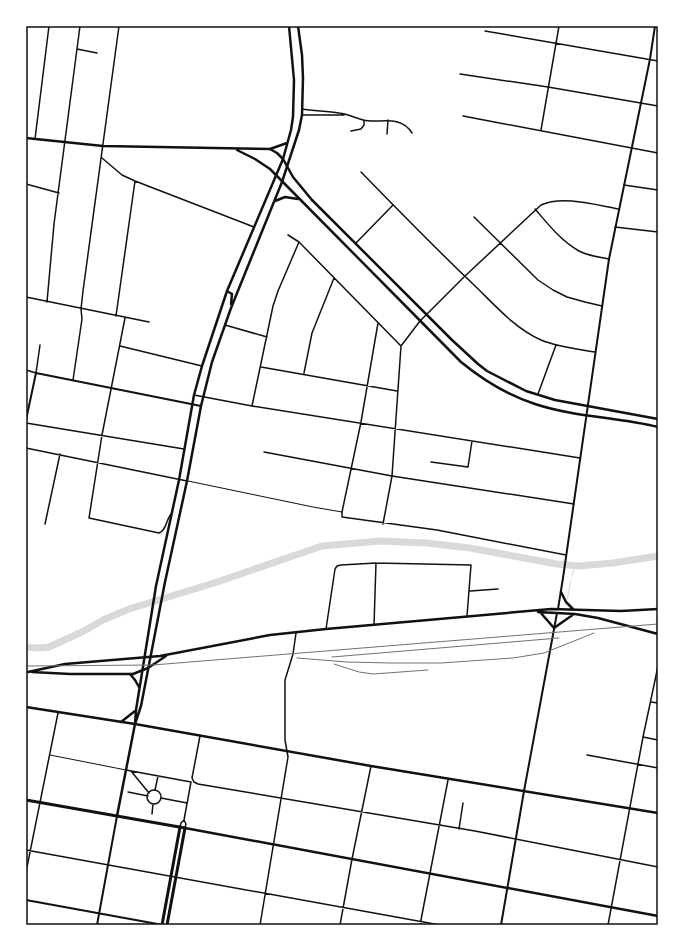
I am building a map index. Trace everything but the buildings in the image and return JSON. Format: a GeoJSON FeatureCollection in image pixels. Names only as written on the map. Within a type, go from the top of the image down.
{"type":"FeatureCollection","features":[{"type":"Feature","properties":{"kind":"highway"},"geometry":{"type":"LineString","coordinates":[[26,800],[185,828],[167,925]]}},
{"type":"Feature","properties":{"kind":"highway"},"geometry":{"type":"LineString","coordinates":[[162,925],[180,827]]}},
{"type":"Feature","properties":{"kind":"main road"},"geometry":{"type":"LineString","coordinates":[[117,816],[135,724],[139,688],[156,586],[179,480],[194,395],[202,366],[228,291],[288,143],[293,117],[294,80],[289,26]]}},
{"type":"Feature","properties":{"kind":"main road"},"geometry":{"type":"LineString","coordinates":[[135,724],[140,710],[203,396],[212,362],[231,308],[282,182],[296,142],[302,115],[302,55],[298,26]]}},
{"type":"Feature","properties":{"kind":"main road"},"geometry":{"type":"LineString","coordinates":[[26,138],[103,146],[235,149],[270,149],[288,143]]}},
{"type":"Feature","properties":{"kind":"main road"},"geometry":{"type":"LineString","coordinates":[[235,149],[262,163],[275,175],[462,363],[472,371],[502,390],[536,404],[587,415],[658,427]]}},
{"type":"Feature","properties":{"kind":"main road"},"geometry":{"type":"LineString","coordinates":[[270,149],[277,153],[282,159],[312,200],[426,315],[487,371],[511,384],[537,395],[555,400],[658,419]]}},
{"type":"Feature","properties":{"kind":"main road"},"geometry":{"type":"LineString","coordinates":[[274,201],[285,197],[298,199]]}},
{"type":"Feature","properties":{"kind":"main road"},"geometry":{"type":"LineString","coordinates":[[228,291],[232,296],[231,308]]}},
{"type":"Feature","properties":{"kind":"main road"},"geometry":{"type":"LineString","coordinates":[[561,592],[564,600],[573,609]]}},
{"type":"Feature","properties":{"kind":"main road"},"geometry":{"type":"LineString","coordinates":[[27,671],[66,664],[167,655],[270,635],[326,629],[558,608],[621,611],[658,609]]}},
{"type":"Feature","properties":{"kind":"main road"},"geometry":{"type":"LineString","coordinates":[[532,611],[575,614],[611,620],[658,634]]}},
{"type":"Feature","properties":{"kind":"main road"},"geometry":{"type":"LineString","coordinates":[[540,612],[554,628],[575,614]]}},
{"type":"Feature","properties":{"kind":"main road"},"geometry":{"type":"LineString","coordinates":[[27,671],[70,674],[136,674],[167,655]]}},
{"type":"Feature","properties":{"kind":"main road"},"geometry":{"type":"LineString","coordinates":[[130,674],[139,688]]}},
{"type":"Feature","properties":{"kind":"main road"},"geometry":{"type":"LineString","coordinates":[[26,707],[135,724],[370,766],[658,813]]}},
{"type":"Feature","properties":{"kind":"main road"},"geometry":{"type":"LineString","coordinates":[[121,722],[136,710]]}},
{"type":"Feature","properties":{"kind":"main road"},"geometry":{"type":"LineString","coordinates":[[185,828],[658,916]]}},
{"type":"Feature","properties":{"kind":"street"},"geometry":{"type":"LineString","coordinates":[[35,139],[49,26]]}},
{"type":"Feature","properties":{"kind":"street"},"geometry":{"type":"LineString","coordinates":[[46,302],[80,26]]}},
{"type":"Feature","properties":{"kind":"street"},"geometry":{"type":"LineString","coordinates":[[73,380],[82,319],[81,309],[119,26]]}},
{"type":"Feature","properties":{"kind":"street"},"geometry":{"type":"LineString","coordinates":[[541,130],[559,26]]}},
{"type":"Feature","properties":{"kind":"street"},"geometry":{"type":"LineString","coordinates":[[501,925],[561,592],[609,259],[650,59],[655,26]]}},
{"type":"Feature","properties":{"kind":"street"},"geometry":{"type":"LineString","coordinates":[[484,31],[658,61]]}},
{"type":"Feature","properties":{"kind":"street"},"geometry":{"type":"LineString","coordinates":[[77,49],[97,53]]}},
{"type":"Feature","properties":{"kind":"street"},"geometry":{"type":"LineString","coordinates":[[460,74],[548,87],[658,106]]}},
{"type":"Feature","properties":{"kind":"street"},"geometry":{"type":"LineString","coordinates":[[302,109],[345,114],[364,120],[388,120],[401,123],[412,133]]}},
{"type":"Feature","properties":{"kind":"street"},"geometry":{"type":"LineString","coordinates":[[302,115],[345,114]]}},
{"type":"Feature","properties":{"kind":"street"},"geometry":{"type":"LineString","coordinates":[[463,116],[658,153]]}},
{"type":"Feature","properties":{"kind":"street"},"geometry":{"type":"LineString","coordinates":[[351,131],[361,129],[364,125],[364,120]]}},
{"type":"Feature","properties":{"kind":"street"},"geometry":{"type":"LineString","coordinates":[[387,134],[388,120]]}},
{"type":"Feature","properties":{"kind":"street"},"geometry":{"type":"LineString","coordinates":[[102,158],[122,175],[135,181],[254,228]]}},
{"type":"Feature","properties":{"kind":"street"},"geometry":{"type":"LineString","coordinates":[[361,172],[513,322],[536,337],[556,345],[596,352]]}},
{"type":"Feature","properties":{"kind":"street"},"geometry":{"type":"LineString","coordinates":[[116,316],[135,181]]}},
{"type":"Feature","properties":{"kind":"street"},"geometry":{"type":"LineString","coordinates":[[26,184],[59,193]]}},
{"type":"Feature","properties":{"kind":"street"},"geometry":{"type":"LineString","coordinates":[[623,185],[658,190]]}},
{"type":"Feature","properties":{"kind":"street"},"geometry":{"type":"LineString","coordinates":[[383,524],[392,476],[401,346],[420,321],[499,243],[541,205],[548,202],[557,201],[619,209]]}},
{"type":"Feature","properties":{"kind":"street"},"geometry":{"type":"LineString","coordinates":[[356,244],[393,205]]}},
{"type":"Feature","properties":{"kind":"street"},"geometry":{"type":"LineString","coordinates":[[535,209],[571,246],[592,256],[609,259]]}},
{"type":"Feature","properties":{"kind":"street"},"geometry":{"type":"LineString","coordinates":[[474,217],[538,280],[567,297],[602,306]]}},
{"type":"Feature","properties":{"kind":"street"},"geometry":{"type":"LineString","coordinates":[[615,227],[658,232]]}},
{"type":"Feature","properties":{"kind":"street"},"geometry":{"type":"LineString","coordinates":[[288,235],[298,242],[401,346]]}},
{"type":"Feature","properties":{"kind":"street"},"geometry":{"type":"LineString","coordinates":[[252,406],[273,306],[298,242]]}},
{"type":"Feature","properties":{"kind":"street"},"geometry":{"type":"LineString","coordinates":[[304,374],[312,332],[334,278]]}},
{"type":"Feature","properties":{"kind":"street"},"geometry":{"type":"LineString","coordinates":[[26,297],[149,322]]}},
{"type":"Feature","properties":{"kind":"street"},"geometry":{"type":"LineString","coordinates":[[126,318],[102,435],[88,518],[159,533],[164,530],[166,522],[172,514]]}},
{"type":"Feature","properties":{"kind":"street"},"geometry":{"type":"LineString","coordinates":[[378,323],[361,422],[342,517],[383,524],[437,530],[566,555]]}},
{"type":"Feature","properties":{"kind":"street"},"geometry":{"type":"LineString","coordinates":[[225,325],[267,337]]}},
{"type":"Feature","properties":{"kind":"street"},"geometry":{"type":"LineString","coordinates":[[26,420],[36,373],[40,345]]}},
{"type":"Feature","properties":{"kind":"street"},"geometry":{"type":"LineString","coordinates":[[537,395],[556,345]]}},
{"type":"Feature","properties":{"kind":"street"},"geometry":{"type":"LineString","coordinates":[[120,346],[202,366]]}},
{"type":"Feature","properties":{"kind":"street"},"geometry":{"type":"LineString","coordinates":[[260,367],[397,391]]}},
{"type":"Feature","properties":{"kind":"street"},"geometry":{"type":"LineString","coordinates":[[26,370],[201,406]]}},
{"type":"Feature","properties":{"kind":"street"},"geometry":{"type":"LineString","coordinates":[[194,395],[252,406],[361,422],[580,458]]}},
{"type":"Feature","properties":{"kind":"street"},"geometry":{"type":"LineString","coordinates":[[26,423],[184,449]]}},
{"type":"Feature","properties":{"kind":"street"},"geometry":{"type":"LineString","coordinates":[[431,462],[468,467],[472,441]]}},
{"type":"Feature","properties":{"kind":"street"},"geometry":{"type":"LineString","coordinates":[[26,448],[187,481]]}},
{"type":"Feature","properties":{"kind":"street"},"geometry":{"type":"LineString","coordinates":[[264,452],[392,476],[574,504]]}},
{"type":"Feature","properties":{"kind":"street"},"geometry":{"type":"LineString","coordinates":[[45,524],[60,454]]}},
{"type":"Feature","properties":{"kind":"street"},"geometry":{"type":"LineString","coordinates":[[374,625],[376,563]]}},
{"type":"Feature","properties":{"kind":"street"},"geometry":{"type":"LineString","coordinates":[[326,629],[335,569],[337,566],[376,563],[470,565],[472,567],[467,617]]}},
{"type":"Feature","properties":{"kind":"street"},"geometry":{"type":"LineString","coordinates":[[470,591],[498,589]]}},
{"type":"Feature","properties":{"kind":"street"},"geometry":{"type":"LineString","coordinates":[[260,925],[275,844],[288,757],[285,740],[285,680],[296,633]]}},
{"type":"Feature","properties":{"kind":"street"},"geometry":{"type":"LineString","coordinates":[[608,925],[643,737],[658,666]]}},
{"type":"Feature","properties":{"kind":"street"},"geometry":{"type":"LineString","coordinates":[[651,702],[658,703]]}},
{"type":"Feature","properties":{"kind":"street"},"geometry":{"type":"LineString","coordinates":[[26,872],[29,851],[58,713]]}},
{"type":"Feature","properties":{"kind":"street"},"geometry":{"type":"LineString","coordinates":[[200,736],[192,780],[198,784],[459,828],[658,867]]}},
{"type":"Feature","properties":{"kind":"street"},"geometry":{"type":"LineString","coordinates":[[643,737],[658,740]]}},
{"type":"Feature","properties":{"kind":"street"},"geometry":{"type":"LineString","coordinates":[[587,755],[658,768]]}},
{"type":"Feature","properties":{"kind":"street"},"geometry":{"type":"LineString","coordinates":[[340,925],[360,812],[370,766]]}},
{"type":"Feature","properties":{"kind":"street"},"geometry":{"type":"LineString","coordinates":[[126,770],[191,782],[184,820],[180,827]]}},
{"type":"Feature","properties":{"kind":"street"},"geometry":{"type":"LineString","coordinates":[[131,771],[149,792]]}},
{"type":"Feature","properties":{"kind":"street"},"geometry":{"type":"LineString","coordinates":[[155,790],[158,776]]}},
{"type":"Feature","properties":{"kind":"street"},"geometry":{"type":"LineString","coordinates":[[420,925],[448,779]]}},
{"type":"Feature","properties":{"kind":"street"},"geometry":{"type":"LineString","coordinates":[[149,792],[155,790]]}},
{"type":"Feature","properties":{"kind":"street"},"geometry":{"type":"LineString","coordinates":[[155,790],[160,793],[161,798]]}},
{"type":"Feature","properties":{"kind":"street"},"geometry":{"type":"LineString","coordinates":[[128,792],[148,796]]}},
{"type":"Feature","properties":{"kind":"street"},"geometry":{"type":"LineString","coordinates":[[149,792],[149,800],[153,804],[152,814]]}},
{"type":"Feature","properties":{"kind":"street"},"geometry":{"type":"LineString","coordinates":[[161,798],[187,803]]}},
{"type":"Feature","properties":{"kind":"street"},"geometry":{"type":"LineString","coordinates":[[153,804],[158,803],[161,798]]}},
{"type":"Feature","properties":{"kind":"street"},"geometry":{"type":"LineString","coordinates":[[459,828],[463,803]]}},
{"type":"Feature","properties":{"kind":"street"},"geometry":{"type":"LineString","coordinates":[[97,925],[117,816]]}},
{"type":"Feature","properties":{"kind":"street"},"geometry":{"type":"LineString","coordinates":[[184,820],[186,824],[185,828]]}},
{"type":"Feature","properties":{"kind":"street"},"geometry":{"type":"LineString","coordinates":[[26,850],[440,925]]}},
{"type":"Feature","properties":{"kind":"street"},"geometry":{"type":"LineString","coordinates":[[26,900],[162,925]]}},
{"type":"Feature","properties":{"kind":"lane"},"geometry":{"type":"LineString","coordinates":[[187,481],[342,512]]}},
{"type":"Feature","properties":{"kind":"lane"},"geometry":{"type":"LineString","coordinates":[[49,755],[126,770]]}},
{"type":"Feature","properties":{"kind":"waterway"},"geometry":{"type":"LineString","coordinates":[[26,647],[49,647],[84,631],[103,620],[129,609],[214,583],[322,546],[381,541],[426,543],[470,548],[557,564],[579,566],[613,563],[658,556]]}},
{"type":"Feature","properties":{"kind":"waterway"},"geometry":{"type":"LineString","coordinates":[[572,576],[575,566]]}},
{"type":"Feature","properties":{"kind":"waterway"},"geometry":{"type":"LineString","coordinates":[[567,600],[571,580]]}},
{"type":"Feature","properties":{"kind":"railway"},"geometry":{"type":"LineString","coordinates":[[26,666],[153,665],[658,624]]}},
{"type":"Feature","properties":{"kind":"railway"},"geometry":{"type":"LineString","coordinates":[[297,658],[347,662],[391,663],[441,663],[513,658],[544,653],[594,633]]}},
{"type":"Feature","properties":{"kind":"railway"},"geometry":{"type":"LineString","coordinates":[[332,657],[559,638]]}},
{"type":"Feature","properties":{"kind":"railway"},"geometry":{"type":"LineString","coordinates":[[334,664],[359,672],[373,674],[428,670]]}}]}
